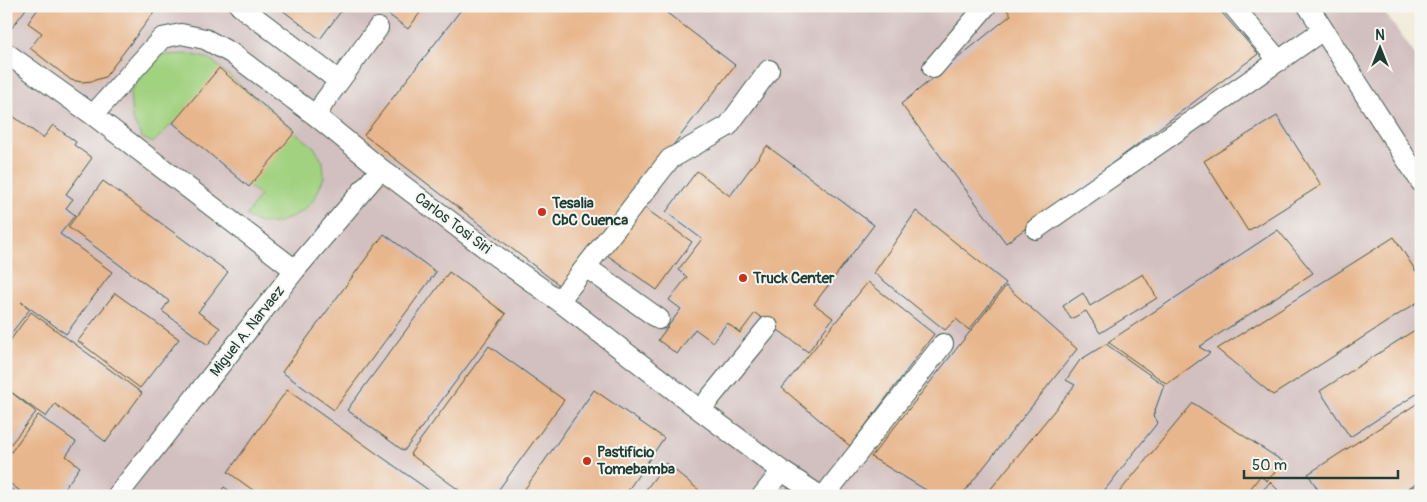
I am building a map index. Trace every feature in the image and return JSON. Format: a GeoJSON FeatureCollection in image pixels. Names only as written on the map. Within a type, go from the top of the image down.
{"type":"FeatureCollection","features":[{"type":"Feature","properties":{"kind":"street"},"geometry":{"type":"LineString","coordinates":[[240,6],[339,81]]}},
{"type":"Feature","properties":{"kind":"street"},"geometry":{"type":"LineString","coordinates":[[933,68],[986,6]]}},
{"type":"Feature","properties":{"kind":"street"},"geometry":{"type":"LineString","coordinates":[[1233,6],[1279,61]]}},
{"type":"Feature","properties":{"kind":"street"},"geometry":{"type":"LineString","coordinates":[[1308,6],[1421,182]]}},
{"type":"Feature","properties":{"kind":"street"},"geometry":{"type":"LineString","coordinates":[[316,116],[324,102],[378,28]]}},
{"type":"Feature","properties":{"kind":"street"},"geometry":{"type":"LineString","coordinates":[[1036,229],[1323,30]]}},
{"type":"Feature","properties":{"kind":"street","name":"Carlos Tosi Siri"},"geometry":{"type":"LineString","coordinates":[[93,115],[162,38],[181,34],[205,39],[231,53],[316,116],[489,250],[560,301],[700,410],[782,471],[822,496]]}},
{"type":"Feature","properties":{"kind":"street"},"geometry":{"type":"LineString","coordinates":[[6,53],[93,115],[295,270]]}},
{"type":"Feature","properties":{"kind":"street"},"geometry":{"type":"LineString","coordinates":[[560,301],[670,159],[728,126],[769,70]]}},
{"type":"Feature","properties":{"kind":"street","name":"Miguel A. Narvaez"},"geometry":{"type":"LineString","coordinates":[[117,496],[295,270],[381,168]]}},
{"type":"Feature","properties":{"kind":"street"},"geometry":{"type":"LineString","coordinates":[[586,267],[659,319]]}},
{"type":"Feature","properties":{"kind":"street"},"geometry":{"type":"LineString","coordinates":[[700,410],[768,327]]}},
{"type":"Feature","properties":{"kind":"street"},"geometry":{"type":"LineString","coordinates":[[822,496],[943,344]]}},
{"type":"Feature","properties":{"kind":"street"},"geometry":{"type":"LineString","coordinates":[[762,496],[782,471]]}},
{"type":"Feature","properties":{"kind":"shaded area"},"geometry":{"type":"Polygon","coordinates":[[[6,6],[1380,6],[1421,63],[1421,496],[6,496],[6,6]]]}},
{"type":"Feature","properties":{"kind":"green space"},"geometry":{"type":"Polygon","coordinates":[[[190,54],[210,59],[314,147],[323,162],[324,177],[315,198],[305,209],[278,223],[260,223],[246,216],[260,195],[173,123],[153,143],[142,138],[132,118],[130,93],[141,75],[162,55],[190,54]]]}},
{"type":"Feature","properties":{"kind":"building"},"geometry":{"type":"Polygon","coordinates":[[[6,6],[28,6],[8,33],[6,32],[6,6]]]}},
{"type":"Feature","properties":{"kind":"building"},"geometry":{"type":"Polygon","coordinates":[[[40,6],[159,6],[105,77],[82,82],[71,80],[30,48],[42,33],[28,23],[40,6]]]}},
{"type":"Feature","properties":{"kind":"building"},"geometry":{"type":"Polygon","coordinates":[[[277,6],[345,6],[320,39],[277,6]]]}},
{"type":"Feature","properties":{"kind":"building"},"geometry":{"type":"Polygon","coordinates":[[[377,6],[425,6],[408,29],[377,6]]]}},
{"type":"Feature","properties":{"kind":"building","name":"Tesalia CbC Cuenca"},"geometry":{"type":"Polygon","coordinates":[[[464,6],[658,6],[735,65],[563,288],[364,135],[464,6]]]}},
{"type":"Feature","properties":{"kind":"building"},"geometry":{"type":"Polygon","coordinates":[[[1004,6],[1216,6],[1258,54],[1006,243],[901,104],[1011,15],[1004,6]]]}},
{"type":"Feature","properties":{"kind":"building"},"geometry":{"type":"Polygon","coordinates":[[[219,68],[295,132],[249,187],[173,123],[219,68]]]}},
{"type":"Feature","properties":{"kind":"building"},"geometry":{"type":"Polygon","coordinates":[[[6,111],[43,138],[53,125],[76,142],[74,145],[92,158],[66,194],[73,199],[66,208],[75,215],[60,234],[112,272],[66,334],[21,302],[30,309],[6,340],[6,111]]]}},
{"type":"Feature","properties":{"kind":"building"},"geometry":{"type":"Polygon","coordinates":[[[1277,116],[1321,185],[1248,231],[1204,161],[1277,116]]]}},
{"type":"Feature","properties":{"kind":"building"},"geometry":{"type":"Polygon","coordinates":[[[767,146],[874,225],[814,304],[833,318],[808,352],[755,313],[740,333],[727,323],[713,342],[695,329],[677,354],[658,340],[681,309],[669,300],[687,277],[678,270],[702,239],[666,212],[697,171],[730,196],[767,146]]]}},
{"type":"Feature","properties":{"kind":"building"},"geometry":{"type":"Polygon","coordinates":[[[103,181],[228,272],[198,312],[220,328],[208,345],[162,311],[169,301],[68,227],[103,181]]]}},
{"type":"Feature","properties":{"kind":"building"},"geometry":{"type":"Polygon","coordinates":[[[642,206],[692,242],[657,290],[607,255],[642,206]]]}},
{"type":"Feature","properties":{"kind":"building"},"geometry":{"type":"Polygon","coordinates":[[[916,211],[1006,283],[969,330],[956,319],[945,330],[874,273],[916,211]]]}},
{"type":"Feature","properties":{"kind":"building"},"geometry":{"type":"Polygon","coordinates":[[[1278,230],[1313,273],[1199,347],[1210,353],[1167,384],[1108,342],[1278,230]]]}},
{"type":"Feature","properties":{"kind":"building"},"geometry":{"type":"Polygon","coordinates":[[[384,234],[436,272],[334,410],[282,372],[384,234]]]}},
{"type":"Feature","properties":{"kind":"building"},"geometry":{"type":"Polygon","coordinates":[[[1394,237],[1421,279],[1421,300],[1273,395],[1217,349],[1394,237]]]}},
{"type":"Feature","properties":{"kind":"building"},"geometry":{"type":"Polygon","coordinates":[[[449,272],[506,314],[404,451],[347,410],[449,272]]]}},
{"type":"Feature","properties":{"kind":"building"},"geometry":{"type":"Polygon","coordinates":[[[1143,274],[1157,298],[1100,333],[1086,311],[1071,319],[1063,306],[1083,293],[1090,306],[1143,274]]]}},
{"type":"Feature","properties":{"kind":"building"},"geometry":{"type":"Polygon","coordinates":[[[868,282],[934,334],[850,446],[782,388],[868,282]]]}},
{"type":"Feature","properties":{"kind":"building"},"geometry":{"type":"Polygon","coordinates":[[[1006,286],[1077,349],[961,496],[936,496],[871,457],[1006,286]]]}},
{"type":"Feature","properties":{"kind":"building"},"geometry":{"type":"Polygon","coordinates":[[[115,293],[179,339],[140,388],[78,341],[115,293]]]}},
{"type":"Feature","properties":{"kind":"building"},"geometry":{"type":"Polygon","coordinates":[[[31,312],[142,393],[106,442],[55,404],[46,417],[11,392],[36,412],[6,450],[6,346],[31,312]]]}},
{"type":"Feature","properties":{"kind":"building"},"geometry":{"type":"Polygon","coordinates":[[[1421,326],[1421,391],[1350,437],[1320,391],[1421,326]]]}},
{"type":"Feature","properties":{"kind":"building"},"geometry":{"type":"Polygon","coordinates":[[[1106,344],[1164,385],[1153,416],[1158,422],[1100,496],[985,496],[1075,385],[1066,380],[1080,360],[1106,344]]]}},
{"type":"Feature","properties":{"kind":"building"},"geometry":{"type":"Polygon","coordinates":[[[489,346],[564,400],[494,496],[467,496],[410,454],[489,346]]]}},
{"type":"Feature","properties":{"kind":"building"},"geometry":{"type":"Polygon","coordinates":[[[287,390],[437,496],[261,496],[228,472],[287,390]]]}},
{"type":"Feature","properties":{"kind":"building"},"geometry":{"type":"Polygon","coordinates":[[[594,390],[664,438],[624,496],[520,496],[594,390]]]}},
{"type":"Feature","properties":{"kind":"building"},"geometry":{"type":"Polygon","coordinates":[[[1421,401],[1421,480],[1396,496],[1322,496],[1308,474],[1421,401]]]}},
{"type":"Feature","properties":{"kind":"building"},"geometry":{"type":"Polygon","coordinates":[[[1193,403],[1284,462],[1267,481],[1260,476],[1245,496],[1116,496],[1193,403]]]}},
{"type":"Feature","properties":{"kind":"building"},"geometry":{"type":"Polygon","coordinates":[[[38,415],[76,442],[66,456],[80,467],[59,496],[26,496],[6,480],[6,459],[38,415]]]}},
{"type":"Feature","properties":{"kind":"building"},"geometry":{"type":"Polygon","coordinates":[[[666,463],[706,496],[641,496],[666,463]]]}},
{"type":"Feature","properties":{"kind":"building"},"geometry":{"type":"Polygon","coordinates":[[[1421,481],[1421,496],[1400,496],[1421,481]]]}},
{"type":"Feature","properties":{"kind":"building"},"geometry":{"type":"Polygon","coordinates":[[[1270,482],[1284,496],[1258,496],[1270,482]]]}},
{"type":"Feature","properties":{"kind":"building"},"geometry":{"type":"Polygon","coordinates":[[[6,485],[20,496],[6,496],[6,485]]]}},
{"type":"Feature","properties":{"kind":"building"},"geometry":{"type":"Polygon","coordinates":[[[224,487],[237,496],[218,496],[224,487]]]}},
{"type":"Feature","properties":{"kind":"place","name":"Tesalia CbC Cuenca"},"geometry":{"type":"Point","coordinates":[542,212]}},
{"type":"Feature","properties":{"kind":"place","name":"Truck Center"},"geometry":{"type":"Point","coordinates":[743,278]}},
{"type":"Feature","properties":{"kind":"place","name":"Pastificio Tomebamba"},"geometry":{"type":"Point","coordinates":[587,461]}}]}
